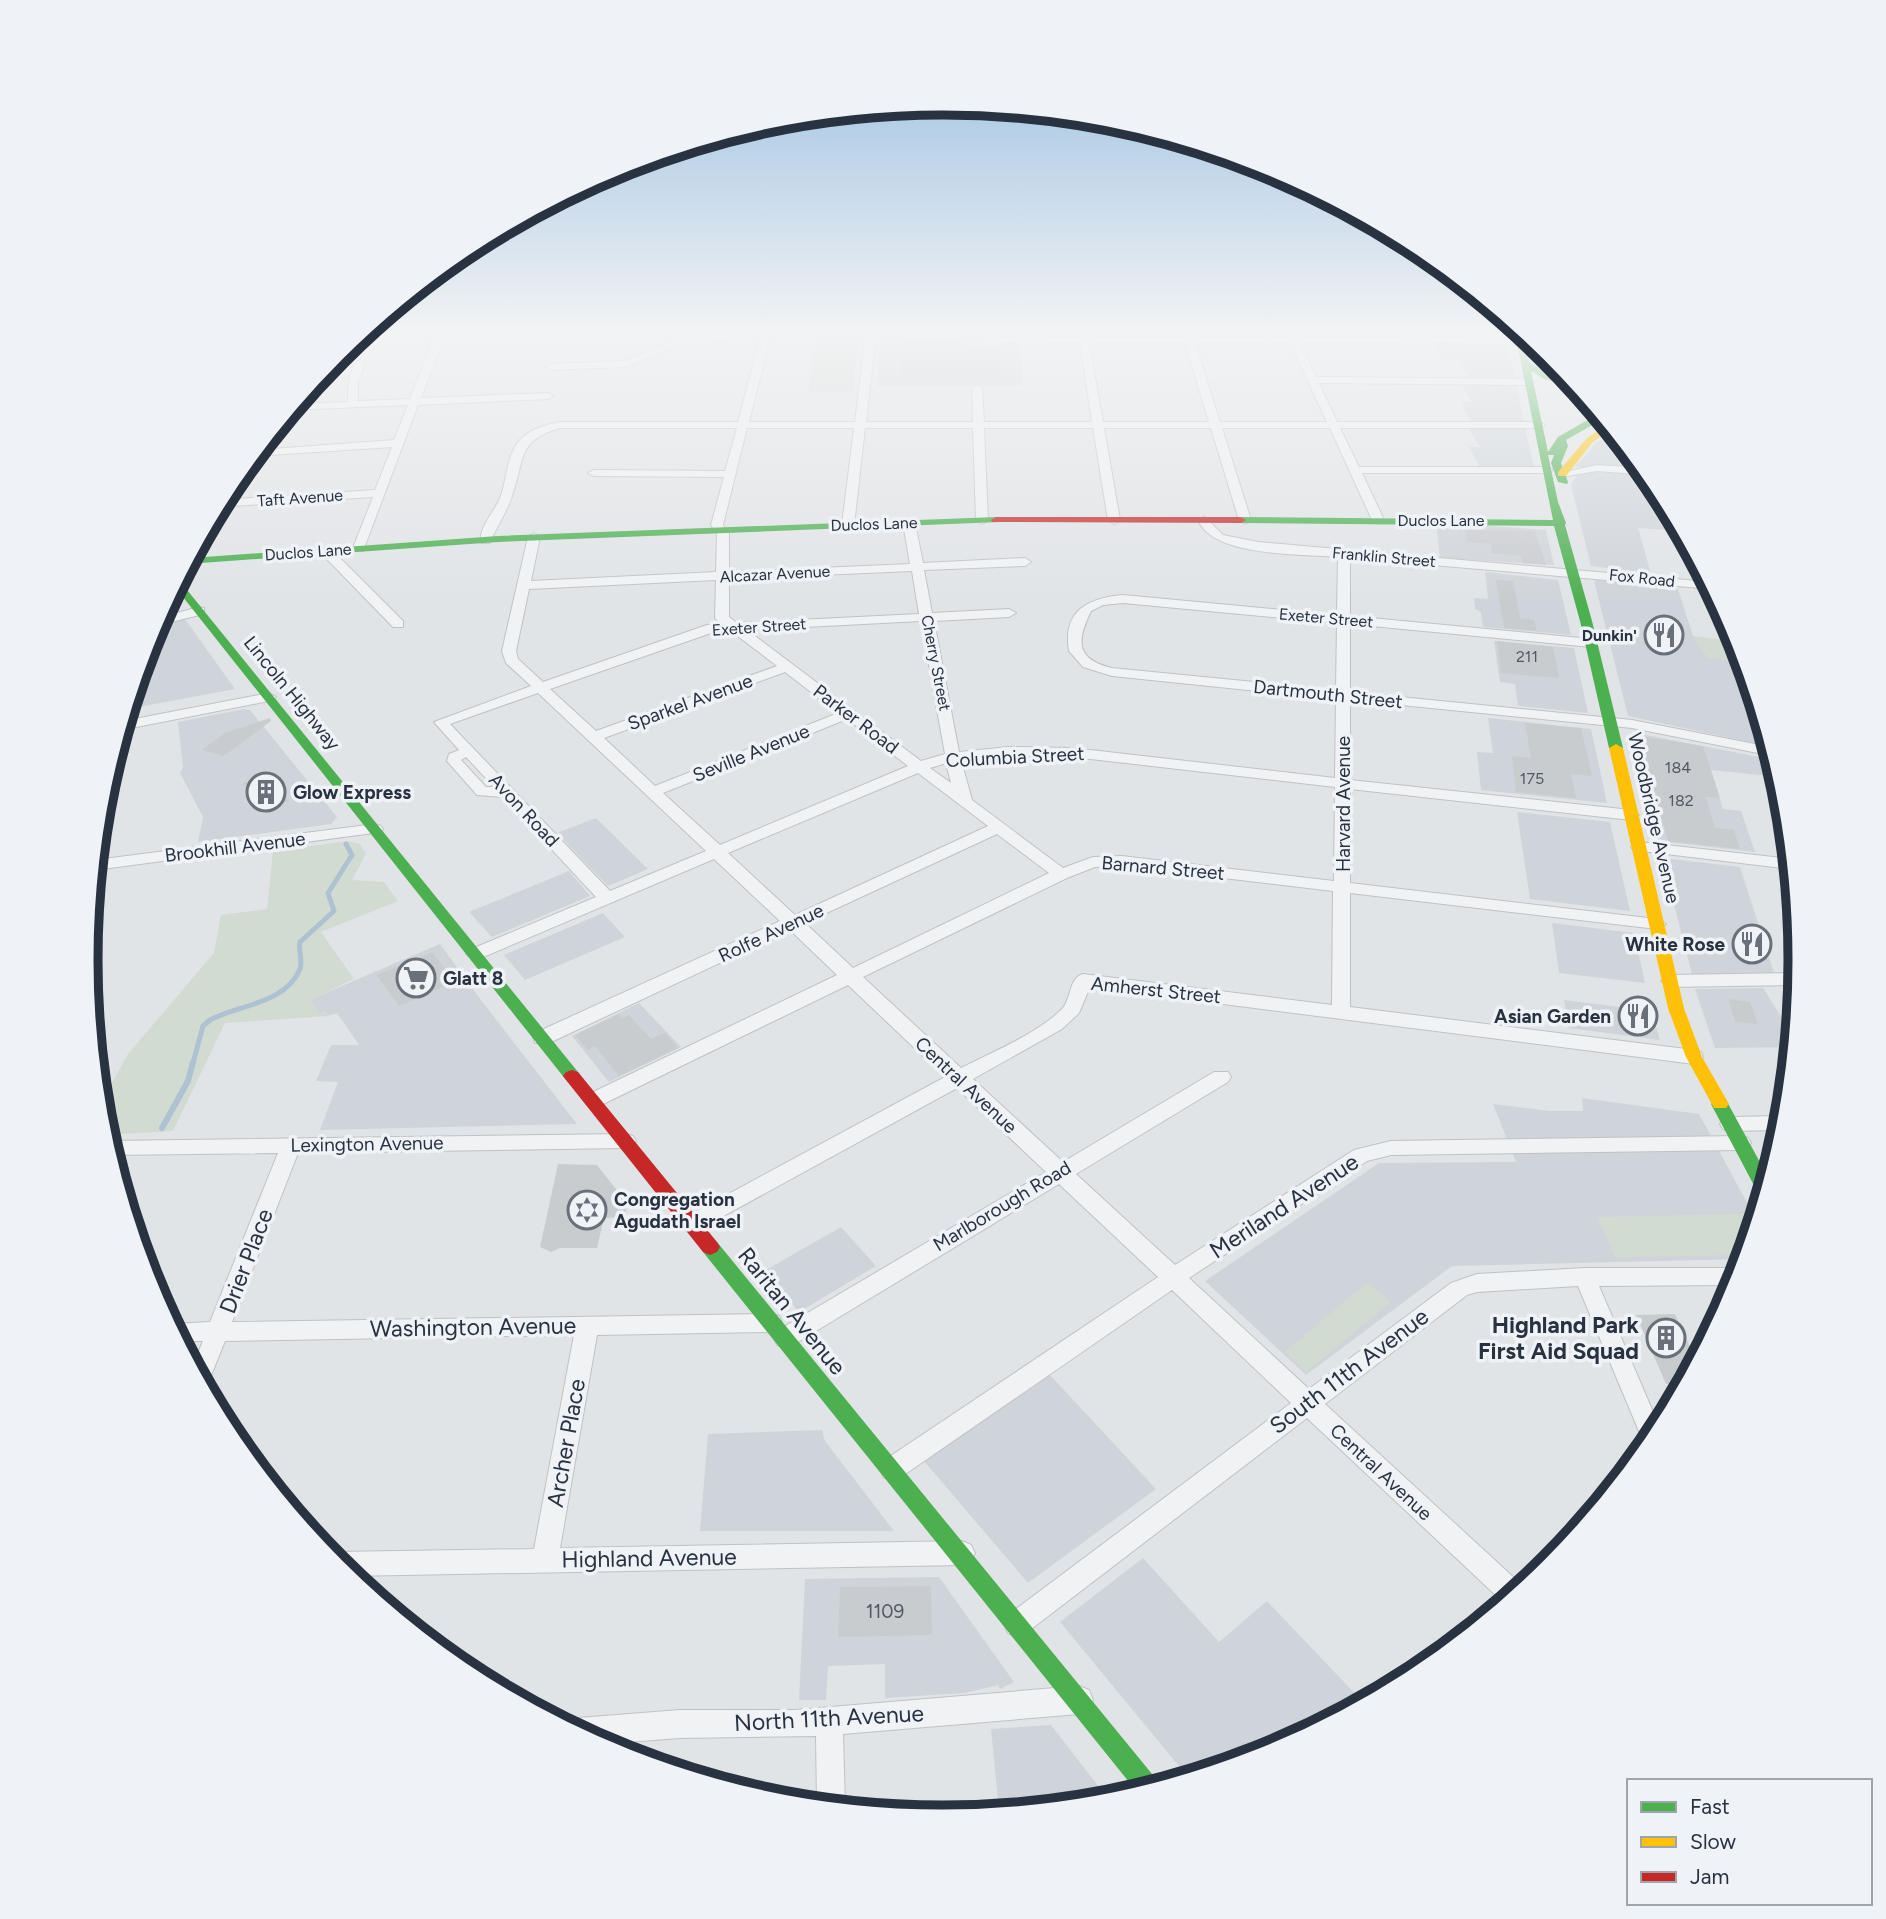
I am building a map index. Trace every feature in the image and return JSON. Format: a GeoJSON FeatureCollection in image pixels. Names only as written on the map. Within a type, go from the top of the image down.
{"type":"FeatureCollection","features":[{"type":"Feature","properties":{"kind":"main road"},"geometry":{"type":"LineString","coordinates":[[1561,439],[1588,424]]}},
{"type":"Feature","properties":{"kind":"main road"},"geometry":{"type":"LineString","coordinates":[[1540,425],[1561,439]]}},
{"type":"Feature","properties":{"kind":"main road","name":"Woodbridge Avenue"},"geometry":{"type":"LineString","coordinates":[[1540,425],[1554,472],[1568,506],[1561,523],[1670,981],[1694,1057],[1759,1177]]}},
{"type":"Feature","properties":{"kind":"main road"},"geometry":{"type":"LineString","coordinates":[[1554,472],[1602,431]]}},
{"type":"Feature","properties":{"kind":"main road"},"geometry":{"type":"LineString","coordinates":[[1590,440],[1606,436]]}},
{"type":"Feature","properties":{"kind":"main road"},"geometry":{"type":"LineString","coordinates":[[1554,472],[1562,452],[1561,439]]}},
{"type":"Feature","properties":{"kind":"main road","name":"Duclos Lane"},"geometry":{"type":"LineString","coordinates":[[199,560],[534,537],[982,520],[1561,523]]}},
{"type":"Feature","properties":{"kind":"main road","name":"Lincoln Highway"},"geometry":{"type":"LineString","coordinates":[[183,591],[375,829]]}},
{"type":"Feature","properties":{"kind":"main road","name":"Raritan Avenue"},"geometry":{"type":"LineString","coordinates":[[375,829],[691,1224],[962,1553],[1144,1780]]}},
{"type":"Feature","properties":{"kind":"street"},"geometry":{"type":"LineString","coordinates":[[359,548],[408,424]]}},
{"type":"Feature","properties":{"kind":"street"},"geometry":{"type":"LineString","coordinates":[[485,540],[489,523],[503,506],[520,444],[538,430],[572,424],[1540,425]]}},
{"type":"Feature","properties":{"kind":"street"},"geometry":{"type":"LineString","coordinates":[[732,626],[722,617],[720,530],[716,525],[743,424]]}},
{"type":"Feature","properties":{"kind":"street"},"geometry":{"type":"LineString","coordinates":[[848,525],[860,424]]}},
{"type":"Feature","properties":{"kind":"street"},"geometry":{"type":"LineString","coordinates":[[978,424],[982,520]]}},
{"type":"Feature","properties":{"kind":"street"},"geometry":{"type":"LineString","coordinates":[[1098,425],[1114,520]]}},
{"type":"Feature","properties":{"kind":"street"},"geometry":{"type":"LineString","coordinates":[[1215,425],[1245,520]]}},
{"type":"Feature","properties":{"kind":"street"},"geometry":{"type":"LineString","coordinates":[[1334,425],[1378,520]]}},
{"type":"Feature","properties":{"kind":"street"},"geometry":{"type":"LineString","coordinates":[[268,452],[400,443]]}},
{"type":"Feature","properties":{"kind":"street"},"geometry":{"type":"LineString","coordinates":[[1356,470],[1554,472],[1597,468],[1632,471]]}},
{"type":"Feature","properties":{"kind":"street"},"geometry":{"type":"LineString","coordinates":[[594,473],[730,474]]}},
{"type":"Feature","properties":{"kind":"street","name":"Taft Avenue"},"geometry":{"type":"LineString","coordinates":[[232,503],[381,493]]}},
{"type":"Feature","properties":{"kind":"street","name":"Franklin Street"},"geometry":{"type":"LineString","coordinates":[[1203,520],[1209,533],[1230,541],[1344,554],[1574,572]]}},
{"type":"Feature","properties":{"kind":"street","name":"Cherry Street"},"geometry":{"type":"LineString","coordinates":[[909,523],[957,780],[966,803]]}},
{"type":"Feature","properties":{"kind":"street","name":"Central Avenue"},"geometry":{"type":"LineString","coordinates":[[534,537],[509,655],[539,687],[1507,1589]]}},
{"type":"Feature","properties":{"kind":"street"},"geometry":{"type":"LineString","coordinates":[[326,551],[398,624]]}},
{"type":"Feature","properties":{"kind":"street","name":"Harvard Avenue"},"geometry":{"type":"LineString","coordinates":[[1341,1011],[1344,554]]}},
{"type":"Feature","properties":{"kind":"street","name":"Alcazar Avenue"},"geometry":{"type":"LineString","coordinates":[[524,585],[1025,562]]}},
{"type":"Feature","properties":{"kind":"street","name":"Fox Road"},"geometry":{"type":"LineString","coordinates":[[1574,572],[1700,585]]}},
{"type":"Feature","properties":{"kind":"street","name":"Exeter Street"},"geometry":{"type":"LineString","coordinates":[[1078,631],[1086,609],[1108,600],[1591,642]]}},
{"type":"Feature","properties":{"kind":"street"},"geometry":{"type":"LineString","coordinates":[[170,619],[198,611]]}},
{"type":"Feature","properties":{"kind":"street","name":"Exeter Street"},"geometry":{"type":"LineString","coordinates":[[441,722],[712,628],[1009,613]]}},
{"type":"Feature","properties":{"kind":"street","name":"Parker Road"},"geometry":{"type":"LineString","coordinates":[[732,626],[921,766],[1060,874]]}},
{"type":"Feature","properties":{"kind":"street","name":"Dartmouth Street"},"geometry":{"type":"LineString","coordinates":[[1078,631],[1074,646],[1077,657],[1101,670],[1610,722],[1761,750]]}},
{"type":"Feature","properties":{"kind":"street","name":"Sparkel Avenue"},"geometry":{"type":"LineString","coordinates":[[594,737],[786,667]]}},
{"type":"Feature","properties":{"kind":"street"},"geometry":{"type":"LineString","coordinates":[[135,714],[266,694]]}},
{"type":"Feature","properties":{"kind":"street"},"geometry":{"type":"LineString","coordinates":[[132,724],[266,694]]}},
{"type":"Feature","properties":{"kind":"street","name":"Seville Avenue"},"geometry":{"type":"LineString","coordinates":[[653,792],[849,713]]}},
{"type":"Feature","properties":{"kind":"street","name":"Avon Road"},"geometry":{"type":"LineString","coordinates":[[441,722],[607,898]]}},
{"type":"Feature","properties":{"kind":"street","name":"Columbia Street"},"geometry":{"type":"LineString","coordinates":[[475,954],[921,766],[953,757],[1085,752],[1343,784],[1631,815]]}},
{"type":"Feature","properties":{"kind":"street","name":"Rolfe Avenue"},"geometry":{"type":"LineString","coordinates":[[542,1038],[999,827]]}},
{"type":"Feature","properties":{"kind":"street","name":"Brookhill Avenue"},"geometry":{"type":"LineString","coordinates":[[104,864],[375,829]]}},
{"type":"Feature","properties":{"kind":"street"},"geometry":{"type":"LineString","coordinates":[[1639,847],[1782,863]]}},
{"type":"Feature","properties":{"kind":"street","name":"Barnard Street"},"geometry":{"type":"LineString","coordinates":[[594,1100],[1081,864],[1106,860],[1657,924]]}},
{"type":"Feature","properties":{"kind":"street"},"geometry":{"type":"LineString","coordinates":[[1670,981],[1787,979]]}},
{"type":"Feature","properties":{"kind":"street","name":"Amherst Street"},"geometry":{"type":"LineString","coordinates":[[691,1224],[1065,1018],[1078,999],[1083,980],[1694,1057]]}},
{"type":"Feature","properties":{"kind":"street","name":"Marlborough Road"},"geometry":{"type":"LineString","coordinates":[[778,1331],[1221,1077]]}},
{"type":"Feature","properties":{"kind":"street"},"geometry":{"type":"LineString","coordinates":[[1730,1124],[1772,1123]]}},
{"type":"Feature","properties":{"kind":"street","name":"Lexington Avenue"},"geometry":{"type":"LineString","coordinates":[[120,1148],[626,1141]]}},
{"type":"Feature","properties":{"kind":"street","name":"Meriland Avenue"},"geometry":{"type":"LineString","coordinates":[[892,1469],[1174,1277],[1349,1162],[1377,1150],[1741,1143]]}},
{"type":"Feature","properties":{"kind":"street","name":"Drier Place"},"geometry":{"type":"LineString","coordinates":[[203,1367],[292,1144]]}},
{"type":"Feature","properties":{"kind":"street","name":"South 11th Avenue"},"geometry":{"type":"LineString","coordinates":[[1017,1624],[1460,1289],[1477,1283],[1586,1277],[1727,1276]]}},
{"type":"Feature","properties":{"kind":"street"},"geometry":{"type":"LineString","coordinates":[[1586,1277],[1647,1427]]}},
{"type":"Feature","properties":{"kind":"street","name":"Washington Avenue"},"geometry":{"type":"LineString","coordinates":[[184,1332],[587,1326],[778,1331]]}},
{"type":"Feature","properties":{"kind":"street","name":"Archer Place"},"geometry":{"type":"LineString","coordinates":[[545,1559],[587,1326]]}},
{"type":"Feature","properties":{"kind":"street","name":"Highland Avenue"},"geometry":{"type":"LineString","coordinates":[[352,1564],[962,1553]]}},
{"type":"Feature","properties":{"kind":"street","name":"North 11th Avenue"},"geometry":{"type":"LineString","coordinates":[[599,1730],[680,1724],[829,1722],[1079,1700]]}},
{"type":"Feature","properties":{"kind":"street"},"geometry":{"type":"LineString","coordinates":[[829,1722],[831,1797]]}},
{"type":"Feature","properties":{"kind":"shaded area"},"geometry":{"type":"Polygon","coordinates":[[[1468,428],[1525,428],[1534,467],[1480,467],[1469,447],[1480,447],[1468,428]]]}},
{"type":"Feature","properties":{"kind":"shaded area"},"geometry":{"type":"Polygon","coordinates":[[[1607,438],[1630,469],[1575,467],[1597,442],[1607,438]]]}},
{"type":"Feature","properties":{"kind":"shaded area"},"geometry":{"type":"Polygon","coordinates":[[[1592,472],[1634,474],[1671,530],[1638,528],[1651,574],[1591,566],[1571,485],[1576,476],[1592,472]]]}},
{"type":"Feature","properties":{"kind":"shaded area"},"geometry":{"type":"Polygon","coordinates":[[[1436,522],[1546,530],[1554,565],[1440,558],[1436,522]]]}},
{"type":"Feature","properties":{"kind":"shaded area"},"geometry":{"type":"Polygon","coordinates":[[[1485,572],[1558,580],[1571,635],[1483,627],[1481,612],[1475,609],[1474,598],[1488,599],[1485,572]]]}},
{"type":"Feature","properties":{"kind":"shaded area"},"geometry":{"type":"Polygon","coordinates":[[[1598,579],[1678,589],[1693,636],[1708,657],[1733,661],[1760,744],[1628,716],[1594,581],[1598,579]]]}},
{"type":"Feature","properties":{"kind":"shaded area"},"geometry":{"type":"Polygon","coordinates":[[[185,619],[235,689],[137,707],[168,624],[185,619]]]}},
{"type":"Feature","properties":{"kind":"shaded area"},"geometry":{"type":"Polygon","coordinates":[[[1693,636],[1726,640],[1733,661],[1708,657],[1693,636]]]}},
{"type":"Feature","properties":{"kind":"shaded area"},"geometry":{"type":"Polygon","coordinates":[[[1494,641],[1574,648],[1588,713],[1518,706],[1515,684],[1500,682],[1494,641]]]}},
{"type":"Feature","properties":{"kind":"shaded area"},"geometry":{"type":"Polygon","coordinates":[[[250,710],[337,817],[331,824],[198,842],[203,817],[180,773],[183,768],[178,722],[250,710]]]}},
{"type":"Feature","properties":{"kind":"shaded area"},"geometry":{"type":"Polygon","coordinates":[[[1488,718],[1591,729],[1607,803],[1481,790],[1477,752],[1493,753],[1488,718]]]}},
{"type":"Feature","properties":{"kind":"shaded area"},"geometry":{"type":"Polygon","coordinates":[[[1631,732],[1763,758],[1767,776],[1711,770],[1723,809],[1741,811],[1755,852],[1658,841],[1631,732]]]}},
{"type":"Feature","properties":{"kind":"shaded area"},"geometry":{"type":"Polygon","coordinates":[[[1517,812],[1610,822],[1630,911],[1530,899],[1517,812]]]}},
{"type":"Feature","properties":{"kind":"shaded area"},"geometry":{"type":"Polygon","coordinates":[[[596,818],[648,869],[608,886],[557,833],[596,818]]]}},
{"type":"Feature","properties":{"kind":"shaded area"},"geometry":{"type":"Polygon","coordinates":[[[348,841],[360,844],[366,854],[352,880],[384,882],[398,901],[321,932],[354,979],[310,1000],[320,1014],[326,1012],[328,1016],[225,1023],[173,1131],[116,1134],[108,1089],[128,1054],[214,953],[221,915],[267,909],[273,851],[348,841]]]}},
{"type":"Feature","properties":{"kind":"shaded area"},"geometry":{"type":"Polygon","coordinates":[[[1662,858],[1740,867],[1774,973],[1692,974],[1662,858]]]}},
{"type":"Feature","properties":{"kind":"shaded area"},"geometry":{"type":"Polygon","coordinates":[[[569,871],[590,896],[492,937],[469,912],[569,871]]]}},
{"type":"Feature","properties":{"kind":"shaded area"},"geometry":{"type":"Polygon","coordinates":[[[603,913],[625,937],[525,980],[504,955],[603,913]]]}},
{"type":"Feature","properties":{"kind":"shaded area"},"geometry":{"type":"Polygon","coordinates":[[[1552,923],[1634,933],[1645,983],[1559,973],[1552,923]]]}},
{"type":"Feature","properties":{"kind":"shaded area"},"geometry":{"type":"Polygon","coordinates":[[[440,944],[577,1124],[320,1130],[338,1082],[316,1081],[331,1045],[359,1045],[337,1013],[328,1016],[325,1012],[320,1014],[309,1000],[440,944]]]}},
{"type":"Feature","properties":{"kind":"shaded area"},"geometry":{"type":"Polygon","coordinates":[[[1763,988],[1785,1023],[1783,1047],[1715,1048],[1695,989],[1763,988]]]}},
{"type":"Feature","properties":{"kind":"shaded area"},"geometry":{"type":"Polygon","coordinates":[[[1564,1000],[1651,1011],[1660,1040],[1569,1028],[1564,1000]]]}},
{"type":"Feature","properties":{"kind":"shaded area"},"geometry":{"type":"Polygon","coordinates":[[[639,1003],[681,1047],[609,1082],[572,1036],[639,1003]]]}},
{"type":"Feature","properties":{"kind":"shaded area"},"geometry":{"type":"Polygon","coordinates":[[[1582,1098],[1699,1114],[1750,1208],[1733,1259],[1452,1266],[1306,1375],[1205,1281],[1379,1163],[1516,1162],[1493,1104],[1550,1111],[1583,1111],[1582,1098]]]}},
{"type":"Feature","properties":{"kind":"shaded area"},"geometry":{"type":"Polygon","coordinates":[[[1744,1214],[1747,1219],[1734,1255],[1615,1257],[1597,1217],[1744,1214]]]}},
{"type":"Feature","properties":{"kind":"shaded area"},"geometry":{"type":"Polygon","coordinates":[[[841,1227],[876,1266],[799,1312],[764,1271],[841,1227]]]}},
{"type":"Feature","properties":{"kind":"shaded area"},"geometry":{"type":"Polygon","coordinates":[[[1368,1282],[1390,1302],[1306,1372],[1285,1352],[1368,1282]]]}},
{"type":"Feature","properties":{"kind":"shaded area"},"geometry":{"type":"Polygon","coordinates":[[[1050,1375],[1156,1489],[1028,1583],[924,1461],[1050,1375]]]}},
{"type":"Feature","properties":{"kind":"shaded area"},"geometry":{"type":"Polygon","coordinates":[[[822,1430],[825,1441],[894,1531],[700,1531],[708,1434],[822,1430]]]}},
{"type":"Feature","properties":{"kind":"shaded area"},"geometry":{"type":"Polygon","coordinates":[[[1143,1558],[1219,1642],[1267,1601],[1357,1696],[1266,1740],[1182,1770],[1060,1622],[1143,1558]]]}},
{"type":"Feature","properties":{"kind":"shaded area"},"geometry":{"type":"Polygon","coordinates":[[[939,1577],[1014,1682],[1000,1689],[998,1685],[965,1693],[885,1698],[885,1664],[828,1666],[826,1700],[799,1700],[805,1579],[939,1577]]]}},
{"type":"Feature","properties":{"kind":"shaded area"},"geometry":{"type":"Polygon","coordinates":[[[1051,1725],[1101,1789],[998,1803],[991,1729],[1051,1725]]]}},
{"type":"Feature","properties":{"kind":"building"},"geometry":{"type":"Polygon","coordinates":[[[1466,530],[1535,531],[1546,565],[1522,563],[1521,556],[1492,553],[1491,544],[1467,542],[1466,530]]]}},
{"type":"Feature","properties":{"kind":"building"},"geometry":{"type":"Polygon","coordinates":[[[1496,580],[1513,581],[1520,618],[1534,620],[1537,631],[1504,628],[1496,580]]]}},
{"type":"Feature","properties":{"kind":"building","name":"Dunkin'"},"geometry":{"type":"Polygon","coordinates":[[[1648,624],[1673,627],[1678,640],[1653,638],[1648,624]]]}},
{"type":"Feature","properties":{"kind":"building"},"geometry":{"type":"Polygon","coordinates":[[[1497,641],[1553,647],[1559,678],[1501,673],[1497,641]]]}},
{"type":"Feature","properties":{"kind":"building"},"geometry":{"type":"Polygon","coordinates":[[[270,718],[271,721],[224,756],[202,750],[225,733],[270,718]]]}},
{"type":"Feature","properties":{"kind":"building"},"geometry":{"type":"Polygon","coordinates":[[[1525,723],[1581,728],[1592,776],[1571,774],[1576,798],[1516,792],[1512,756],[1531,758],[1525,723]]]}},
{"type":"Feature","properties":{"kind":"building"},"geometry":{"type":"Polygon","coordinates":[[[1639,736],[1703,746],[1720,798],[1706,797],[1715,828],[1734,830],[1740,849],[1668,841],[1639,736]]]}},
{"type":"Feature","properties":{"kind":"building","name":"Glow Express"},"geometry":{"type":"Polygon","coordinates":[[[267,775],[289,801],[264,810],[243,783],[267,775]]]}},
{"type":"Feature","properties":{"kind":"building","name":"White Rose"},"geometry":{"type":"Polygon","coordinates":[[[1736,928],[1758,931],[1767,961],[1746,958],[1736,928]]]}},
{"type":"Feature","properties":{"kind":"building","name":"Glatt 8"},"geometry":{"type":"Polygon","coordinates":[[[432,952],[455,982],[399,1006],[376,975],[432,952]]]}},
{"type":"Feature","properties":{"kind":"building"},"geometry":{"type":"Polygon","coordinates":[[[1728,999],[1750,1002],[1758,1024],[1735,1022],[1728,999]]]}},
{"type":"Feature","properties":{"kind":"building"},"geometry":{"type":"Polygon","coordinates":[[[619,1014],[622,1018],[629,1015],[651,1039],[665,1033],[678,1048],[619,1076],[595,1046],[588,1050],[575,1035],[619,1014]]]}},
{"type":"Feature","properties":{"kind":"building","name":"Congregation Agudath Israel"},"geometry":{"type":"Polygon","coordinates":[[[558,1164],[597,1165],[627,1203],[625,1217],[604,1218],[597,1248],[560,1248],[551,1252],[540,1247],[558,1164]]]}},
{"type":"Feature","properties":{"kind":"building","name":"Highland Park First Aid Squad"},"geometry":{"type":"Polygon","coordinates":[[[1675,1314],[1692,1351],[1674,1384],[1666,1384],[1636,1315],[1675,1314]]]}},
{"type":"Feature","properties":{"kind":"building"},"geometry":{"type":"Polygon","coordinates":[[[931,1586],[932,1635],[838,1637],[840,1587],[931,1586]]]}},
{"type":"Feature","properties":{"kind":"waterway"},"geometry":{"type":"LineString","coordinates":[[193,1063],[203,1026],[210,1020],[272,997],[293,981],[301,966],[300,942],[334,911],[328,893],[352,855],[346,844]]}},
{"type":"Feature","properties":{"kind":"waterway"},"geometry":{"type":"LineString","coordinates":[[162,1128],[188,1081],[193,1062]]}},
{"type":"Feature","properties":{"kind":"traffic: fast"},"geometry":{"type":"LineString","coordinates":[[1537,424],[1553,502],[1586,621],[1616,748]]}},
{"type":"Feature","properties":{"kind":"traffic: fast"},"geometry":{"type":"LineString","coordinates":[[1552,453],[1561,439],[1588,424]]}},
{"type":"Feature","properties":{"kind":"traffic: fast"},"geometry":{"type":"LineString","coordinates":[[1561,439],[1563,446],[1556,463],[1563,482]]}},
{"type":"Feature","properties":{"kind":"traffic: fast"},"geometry":{"type":"LineString","coordinates":[[199,560],[498,539],[996,520]]}},
{"type":"Feature","properties":{"kind":"traffic: fast"},"geometry":{"type":"LineString","coordinates":[[1241,520],[1561,523]]}},
{"type":"Feature","properties":{"kind":"traffic: fast"},"geometry":{"type":"LineString","coordinates":[[183,590],[572,1076]]}},
{"type":"Feature","properties":{"kind":"traffic: fast"},"geometry":{"type":"LineString","coordinates":[[1720,1104],[1759,1177]]}},
{"type":"Feature","properties":{"kind":"traffic: fast"},"geometry":{"type":"LineString","coordinates":[[710,1247],[1144,1780]]}},
{"type":"Feature","properties":{"kind":"traffic: slow"},"geometry":{"type":"LineString","coordinates":[[1562,474],[1590,440],[1602,431]]}},
{"type":"Feature","properties":{"kind":"traffic: slow"},"geometry":{"type":"LineString","coordinates":[[1616,748],[1676,1008],[1694,1057],[1720,1104]]}},
{"type":"Feature","properties":{"kind":"traffic: jam"},"geometry":{"type":"LineString","coordinates":[[996,520],[1241,520]]}},
{"type":"Feature","properties":{"kind":"traffic: jam"},"geometry":{"type":"LineString","coordinates":[[572,1076],[710,1247]]}},
{"type":"Feature","properties":{"kind":"place","name":"Dunkin'"},"geometry":{"type":"Point","coordinates":[1664,635]}},
{"type":"Feature","properties":{"kind":"place","name":"Glow Express"},"geometry":{"type":"Point","coordinates":[266,792]}},
{"type":"Feature","properties":{"kind":"place","name":"White Rose"},"geometry":{"type":"Point","coordinates":[1752,944]}},
{"type":"Feature","properties":{"kind":"place","name":"Glatt 8"},"geometry":{"type":"Point","coordinates":[416,978]}},
{"type":"Feature","properties":{"kind":"place","name":"Asian Garden"},"geometry":{"type":"Point","coordinates":[1638,1016]}},
{"type":"Feature","properties":{"kind":"place","name":"Congregation Agudath Israel"},"geometry":{"type":"Point","coordinates":[587,1210]}},
{"type":"Feature","properties":{"kind":"place","name":"Highland Park First Aid Squad"},"geometry":{"type":"Point","coordinates":[1666,1338]}}]}
